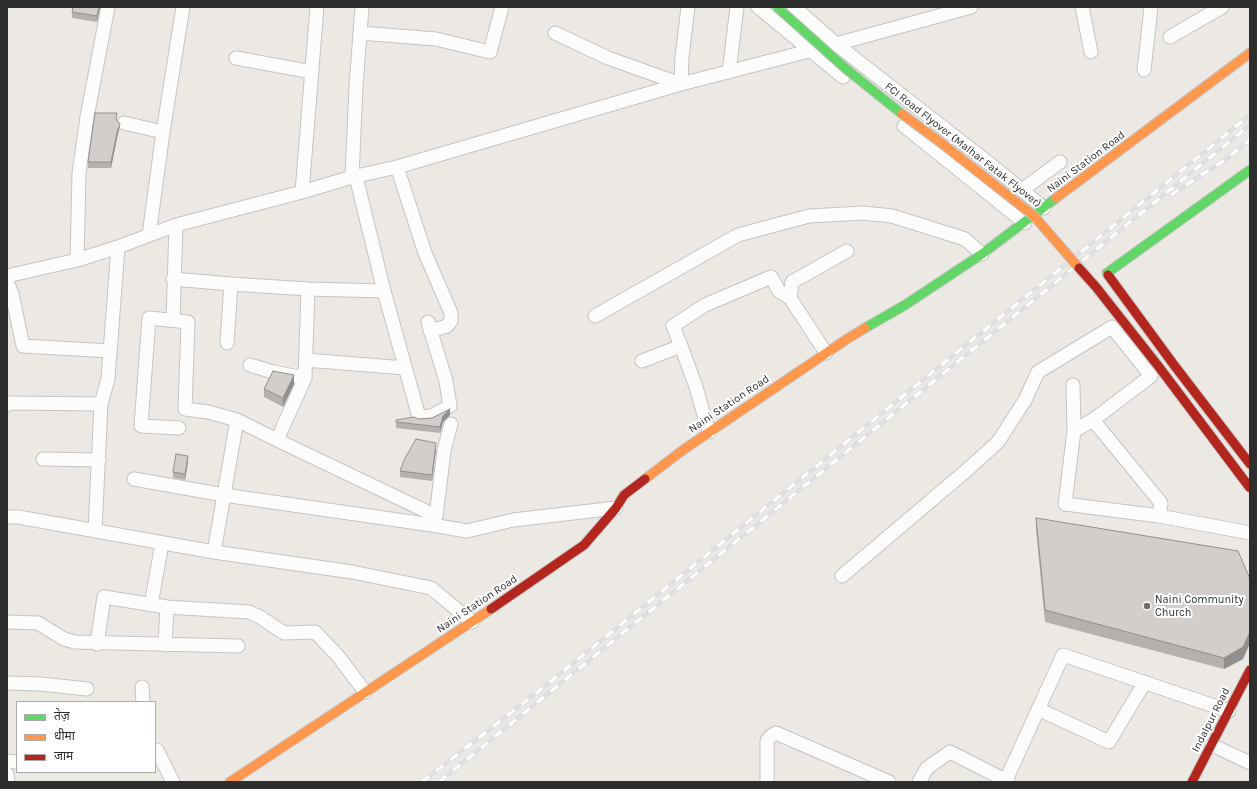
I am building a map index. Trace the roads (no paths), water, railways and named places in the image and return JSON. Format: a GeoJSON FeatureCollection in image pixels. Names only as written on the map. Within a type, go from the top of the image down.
{"type":"FeatureCollection","features":[{"type":"Feature","properties":{"kind":"street"},"geometry":{"type":"LineString","coordinates":[[77,260],[79,173],[86,117],[108,7]]}},
{"type":"Feature","properties":{"kind":"street"},"geometry":{"type":"LineString","coordinates":[[149,235],[163,132],[183,7]]}},
{"type":"Feature","properties":{"kind":"street"},"geometry":{"type":"LineString","coordinates":[[362,7],[356,86],[354,177],[419,417],[431,416],[450,406],[446,381],[429,326],[447,326],[451,321],[450,313],[425,253],[396,167]]}},
{"type":"Feature","properties":{"kind":"street"},"geometry":{"type":"LineString","coordinates":[[360,33],[436,39],[490,52],[502,7]]}},
{"type":"Feature","properties":{"kind":"street"},"geometry":{"type":"LineString","coordinates":[[681,84],[688,7]]}},
{"type":"Feature","properties":{"kind":"street"},"geometry":{"type":"LineString","coordinates":[[729,72],[738,7]]}},
{"type":"Feature","properties":{"kind":"street"},"geometry":{"type":"LineString","coordinates":[[758,7],[810,51],[1025,223]]}},
{"type":"Feature","properties":{"kind":"street","name":"FCI Road Flyover (Malhar Fatak Flyover)"},"geometry":{"type":"LineString","coordinates":[[777,7],[846,68],[1034,216],[1096,287],[1159,367],[1250,488]]}},
{"type":"Feature","properties":{"kind":"street"},"geometry":{"type":"LineString","coordinates":[[7,276],[77,260],[118,247],[176,225],[396,167],[681,84],[810,51],[971,7]]}},
{"type":"Feature","properties":{"kind":"street"},"geometry":{"type":"LineString","coordinates":[[1082,7],[1091,52]]}},
{"type":"Feature","properties":{"kind":"street"},"geometry":{"type":"LineString","coordinates":[[1144,70],[1151,7]]}},
{"type":"Feature","properties":{"kind":"street"},"geometry":{"type":"LineString","coordinates":[[1170,37],[1222,7]]}},
{"type":"Feature","properties":{"kind":"street"},"geometry":{"type":"LineString","coordinates":[[302,192],[312,72],[313,8]]}},
{"type":"Feature","properties":{"kind":"street"},"geometry":{"type":"LineString","coordinates":[[801,10],[836,44],[1044,208]]}},
{"type":"Feature","properties":{"kind":"street"},"geometry":{"type":"LineString","coordinates":[[555,33],[608,58],[681,84]]}},
{"type":"Feature","properties":{"kind":"street","name":"Naini Station Road"},"geometry":{"type":"LineString","coordinates":[[230,782],[472,622],[584,545],[616,508],[624,494],[682,450],[847,339],[905,305],[982,254],[1250,53]]}},
{"type":"Feature","properties":{"kind":"street"},"geometry":{"type":"LineString","coordinates":[[236,58],[312,72]]}},
{"type":"Feature","properties":{"kind":"street"},"geometry":{"type":"LineString","coordinates":[[124,123],[163,132]]}},
{"type":"Feature","properties":{"kind":"street"},"geometry":{"type":"LineString","coordinates":[[1022,190],[1060,162]]}},
{"type":"Feature","properties":{"kind":"street"},"geometry":{"type":"LineString","coordinates":[[1250,170],[1106,273],[1250,464]]}},
{"type":"Feature","properties":{"kind":"street"},"geometry":{"type":"LineString","coordinates":[[595,316],[738,235],[809,216],[863,213],[892,216],[965,239],[982,254]]}},
{"type":"Feature","properties":{"kind":"street"},"geometry":{"type":"LineString","coordinates":[[173,320],[176,225]]}},
{"type":"Feature","properties":{"kind":"street"},"geometry":{"type":"LineString","coordinates":[[95,531],[101,404],[108,379],[118,247]]}},
{"type":"Feature","properties":{"kind":"street"},"geometry":{"type":"LineString","coordinates":[[790,298],[792,282],[847,252]]}},
{"type":"Feature","properties":{"kind":"street"},"geometry":{"type":"LineString","coordinates":[[709,432],[695,384],[673,326],[705,305],[749,285],[772,277],[779,291],[790,298],[826,354]]}},
{"type":"Feature","properties":{"kind":"street"},"geometry":{"type":"LineString","coordinates":[[174,279],[308,289],[384,291]]}},
{"type":"Feature","properties":{"kind":"street"},"geometry":{"type":"LineString","coordinates":[[7,281],[12,294],[23,346],[110,351]]}},
{"type":"Feature","properties":{"kind":"street"},"geometry":{"type":"LineString","coordinates":[[227,343],[231,284]]}},
{"type":"Feature","properties":{"kind":"street"},"geometry":{"type":"LineString","coordinates":[[277,440],[305,378],[308,289]]}},
{"type":"Feature","properties":{"kind":"street"},"geometry":{"type":"LineString","coordinates":[[179,428],[141,426],[149,318],[188,322],[185,410],[208,412],[237,420],[434,520],[467,531],[513,520],[616,508]]}},
{"type":"Feature","properties":{"kind":"street"},"geometry":{"type":"LineString","coordinates":[[842,576],[998,442],[1025,400],[1038,372],[1112,327],[1151,376],[1093,420],[1074,431]]}},
{"type":"Feature","properties":{"kind":"street"},"geometry":{"type":"LineString","coordinates":[[642,361],[681,346]]}},
{"type":"Feature","properties":{"kind":"street"},"geometry":{"type":"LineString","coordinates":[[306,360],[405,368]]}},
{"type":"Feature","properties":{"kind":"street"},"geometry":{"type":"LineString","coordinates":[[250,365],[273,372],[305,378]]}},
{"type":"Feature","properties":{"kind":"street"},"geometry":{"type":"LineString","coordinates":[[1073,385],[1074,431],[1065,504],[1159,516],[1250,533]]}},
{"type":"Feature","properties":{"kind":"street"},"geometry":{"type":"LineString","coordinates":[[7,405],[9,403],[101,404]]}},
{"type":"Feature","properties":{"kind":"street"},"geometry":{"type":"LineString","coordinates":[[214,552],[237,420]]}},
{"type":"Feature","properties":{"kind":"street"},"geometry":{"type":"LineString","coordinates":[[1093,420],[1161,503],[1159,516]]}},
{"type":"Feature","properties":{"kind":"street"},"geometry":{"type":"LineString","coordinates":[[434,520],[444,451],[451,424]]}},
{"type":"Feature","properties":{"kind":"street"},"geometry":{"type":"LineString","coordinates":[[43,459],[99,460]]}},
{"type":"Feature","properties":{"kind":"street"},"geometry":{"type":"LineString","coordinates":[[134,479],[224,495],[434,520]]}},
{"type":"Feature","properties":{"kind":"street"},"geometry":{"type":"LineString","coordinates":[[7,517],[18,517],[214,552],[352,572],[431,588],[472,622]]}},
{"type":"Feature","properties":{"kind":"street"},"geometry":{"type":"LineString","coordinates":[[151,605],[162,543]]}},
{"type":"Feature","properties":{"kind":"street"},"geometry":{"type":"LineString","coordinates":[[97,644],[104,598],[167,608],[249,612],[260,617],[284,633],[315,632],[338,656],[365,692]]}},
{"type":"Feature","properties":{"kind":"street"},"geometry":{"type":"LineString","coordinates":[[165,645],[167,608]]}},
{"type":"Feature","properties":{"kind":"street"},"geometry":{"type":"LineString","coordinates":[[7,622],[38,623],[64,639],[75,642],[97,644],[238,646]]}},
{"type":"Feature","properties":{"kind":"street"},"geometry":{"type":"LineString","coordinates":[[918,782],[928,768],[950,752],[1008,781],[1038,709],[1063,655],[1229,711]]}},
{"type":"Feature","properties":{"kind":"street","name":"Indalpur Road"},"geometry":{"type":"LineString","coordinates":[[1192,782],[1250,670]]}},
{"type":"Feature","properties":{"kind":"street"},"geometry":{"type":"LineString","coordinates":[[1038,709],[1109,742],[1144,682]]}},
{"type":"Feature","properties":{"kind":"street"},"geometry":{"type":"LineString","coordinates":[[7,683],[41,684],[87,689]]}},
{"type":"Feature","properties":{"kind":"street"},"geometry":{"type":"LineString","coordinates":[[142,686],[143,701]]}},
{"type":"Feature","properties":{"kind":"street"},"geometry":{"type":"LineString","coordinates":[[767,782],[767,741],[771,736],[776,734],[889,782]]}},
{"type":"Feature","properties":{"kind":"street"},"geometry":{"type":"LineString","coordinates":[[1212,745],[1250,763]]}},
{"type":"Feature","properties":{"kind":"street"},"geometry":{"type":"LineString","coordinates":[[156,750],[173,782]]}},
{"type":"Feature","properties":{"kind":"street"},"geometry":{"type":"LineString","coordinates":[[7,774],[8,782]]}},
{"type":"Feature","properties":{"kind":"railway"},"geometry":{"type":"LineString","coordinates":[[422,782],[540,690],[1250,115]]}},
{"type":"Feature","properties":{"kind":"railway"},"geometry":{"type":"LineString","coordinates":[[439,782],[1250,125]]}},
{"type":"Feature","properties":{"kind":"railway"},"geometry":{"type":"LineString","coordinates":[[1171,195],[1226,159],[1250,140]]}},
{"type":"Feature","properties":{"kind":"place","name":"Naini Community Church"},"geometry":{"type":"Point","coordinates":[1147,606]}}]}
